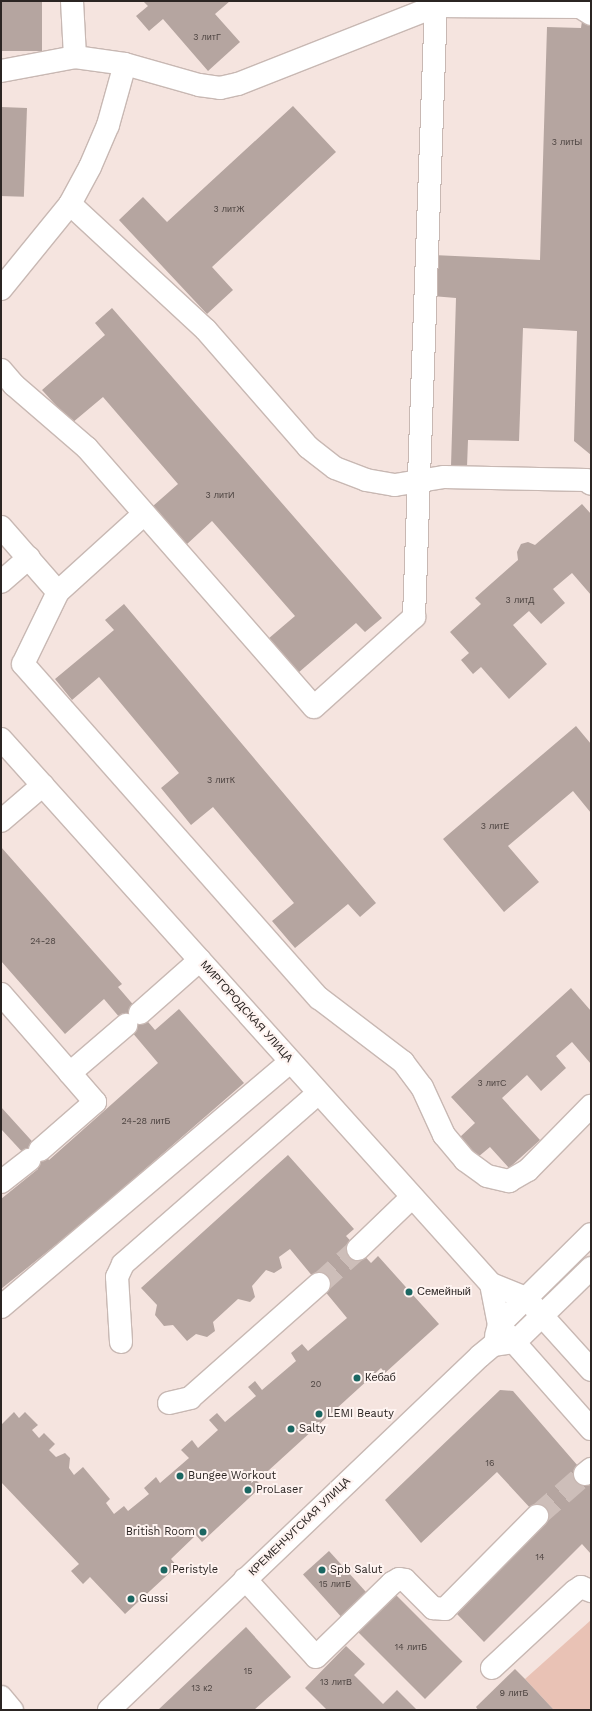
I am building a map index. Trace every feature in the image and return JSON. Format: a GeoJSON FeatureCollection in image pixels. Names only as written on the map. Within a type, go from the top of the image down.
{"type":"FeatureCollection","features":[{"type":"Feature","properties":{"kind":"street"},"geometry":{"type":"LineString","coordinates":[[72,1],[75,57]]}},
{"type":"Feature","properties":{"kind":"street"},"geometry":{"type":"LineString","coordinates":[[1,71],[75,57],[126,64],[199,85],[220,88],[238,84],[436,3],[580,7],[591,14]]}},
{"type":"Feature","properties":{"kind":"street"},"geometry":{"type":"LineString","coordinates":[[1,370],[14,385],[87,448],[314,707],[414,618],[421,480],[436,3]]}},
{"type":"Feature","properties":{"kind":"street"},"geometry":{"type":"LineString","coordinates":[[1,290],[70,204],[90,167],[108,125],[126,64]]}},
{"type":"Feature","properties":{"kind":"street"},"geometry":{"type":"LineString","coordinates":[[70,204],[206,330],[308,447],[335,468],[366,480],[395,485],[444,477],[586,480],[591,484]]}},
{"type":"Feature","properties":{"kind":"street"},"geometry":{"type":"LineString","coordinates":[[144,514],[58,592],[23,664],[319,998],[402,1062],[422,1087],[444,1135],[465,1160],[487,1176],[509,1181],[528,1170],[591,1106]]}},
{"type":"Feature","properties":{"kind":"street"},"geometry":{"type":"LineString","coordinates":[[1,528],[58,592]]}},
{"type":"Feature","properties":{"kind":"street"},"geometry":{"type":"LineString","coordinates":[[1,582],[28,558]]}},
{"type":"Feature","properties":{"kind":"street","name":"МИРГОРОДСКАЯ УЛИЦА"},"geometry":{"type":"LineString","coordinates":[[1,739],[491,1284],[526,1298],[591,1370]]}},
{"type":"Feature","properties":{"kind":"street"},"geometry":{"type":"LineString","coordinates":[[1,821],[43,785]]}},
{"type":"Feature","properties":{"kind":"street"},"geometry":{"type":"LineString","coordinates":[[70,1073],[200,960]]}},
{"type":"Feature","properties":{"kind":"street"},"geometry":{"type":"LineString","coordinates":[[1,994],[95,1102],[1,1182]]}},
{"type":"Feature","properties":{"kind":"street"},"geometry":{"type":"LineString","coordinates":[[1,1307],[290,1062]]}},
{"type":"Feature","properties":{"kind":"street"},"geometry":{"type":"LineString","coordinates":[[121,1342],[117,1277],[123,1264],[318,1093]]}},
{"type":"Feature","properties":{"kind":"street"},"geometry":{"type":"LineString","coordinates":[[358,1249],[412,1197]]}},
{"type":"Feature","properties":{"kind":"street","name":"КРЕМЕНЧУГСКАЯ УЛИЦА"},"geometry":{"type":"LineString","coordinates":[[109,1710],[496,1335],[526,1298],[591,1234]]}},
{"type":"Feature","properties":{"kind":"street"},"geometry":{"type":"LineString","coordinates":[[515,1342],[591,1268]]}},
{"type":"Feature","properties":{"kind":"street"},"geometry":{"type":"LineString","coordinates":[[169,1404],[190,1398],[319,1284]]}},
{"type":"Feature","properties":{"kind":"street","name":"МИРГОРОДСКАЯ УЛИЦА"},"geometry":{"type":"LineString","coordinates":[[491,1284],[496,1335]]}},
{"type":"Feature","properties":{"kind":"street"},"geometry":{"type":"LineString","coordinates":[[496,1335],[515,1342],[591,1429]]}},
{"type":"Feature","properties":{"kind":"street"},"geometry":{"type":"LineString","coordinates":[[245,1579],[316,1657],[381,1592],[399,1579],[405,1580],[433,1608],[445,1608],[537,1516]]}},
{"type":"Feature","properties":{"kind":"street"},"geometry":{"type":"LineString","coordinates":[[492,1668],[575,1591],[581,1587],[591,1591]]}},
{"type":"Feature","properties":{"kind":"street"},"geometry":{"type":"LineString","coordinates":[[1,1697],[12,1710]]}},
{"type":"Feature","properties":{"kind":"shaded area"},"geometry":{"type":"Polygon","coordinates":[[[591,1620],[591,1710],[554,1710],[525,1679],[591,1620]]]}},
{"type":"Feature","properties":{"kind":"building"},"geometry":{"type":"Polygon","coordinates":[[[1,1],[42,1],[42,51],[1,51],[1,1]]]}},
{"type":"Feature","properties":{"kind":"building"},"geometry":{"type":"Polygon","coordinates":[[[143,1],[230,1],[215,14],[240,42],[208,71],[163,19],[149,31],[136,16],[148,6],[143,1]]]}},
{"type":"Feature","properties":{"kind":"building"},"geometry":{"type":"Polygon","coordinates":[[[582,21],[591,23],[591,455],[574,441],[577,331],[523,328],[519,441],[468,440],[467,467],[451,466],[456,298],[432,296],[433,255],[540,260],[547,27],[581,28],[582,21]]]}},
{"type":"Feature","properties":{"kind":"building"},"geometry":{"type":"Polygon","coordinates":[[[293,106],[336,152],[212,267],[233,290],[207,314],[119,220],[143,197],[167,222],[293,106]]]}},
{"type":"Feature","properties":{"kind":"building"},"geometry":{"type":"Polygon","coordinates":[[[1,107],[27,108],[24,197],[1,196],[1,107]]]}},
{"type":"Feature","properties":{"kind":"building"},"geometry":{"type":"Polygon","coordinates":[[[112,308],[382,618],[365,632],[356,623],[298,673],[268,639],[295,616],[212,521],[186,545],[153,506],[178,484],[103,397],[72,423],[42,390],[105,335],[95,323],[112,308]]]}},
{"type":"Feature","properties":{"kind":"building"},"geometry":{"type":"Polygon","coordinates":[[[582,504],[591,514],[591,595],[572,573],[553,589],[565,603],[541,624],[529,611],[513,625],[547,664],[509,699],[481,667],[473,674],[461,660],[469,653],[450,632],[481,604],[475,598],[518,560],[517,552],[521,544],[528,542],[535,545],[582,504]]]}},
{"type":"Feature","properties":{"kind":"building"},"geometry":{"type":"Polygon","coordinates":[[[124,604],[376,903],[360,917],[348,904],[295,948],[272,921],[294,903],[213,807],[191,825],[161,788],[179,773],[99,677],[72,700],[55,679],[114,630],[105,620],[124,604]]]}},
{"type":"Feature","properties":{"kind":"building"},"geometry":{"type":"Polygon","coordinates":[[[576,726],[591,744],[591,813],[573,791],[508,846],[539,882],[504,912],[443,839],[576,726]]]}},
{"type":"Feature","properties":{"kind":"building"},"geometry":{"type":"Polygon","coordinates":[[[1,847],[122,984],[118,987],[155,1030],[179,1009],[244,1083],[84,1222],[1,1289],[1,1199],[38,1169],[1,1129],[1,1107],[49,1160],[158,1063],[104,999],[65,1034],[1,961],[1,847]]]}},
{"type":"Feature","properties":{"kind":"building"},"geometry":{"type":"Polygon","coordinates":[[[571,988],[591,1011],[591,1064],[572,1042],[556,1056],[566,1068],[541,1091],[527,1075],[502,1098],[540,1140],[509,1168],[490,1147],[478,1157],[460,1137],[475,1123],[451,1097],[571,988]]]}},
{"type":"Feature","properties":{"kind":"building"},"geometry":{"type":"Polygon","coordinates":[[[288,1155],[354,1229],[346,1236],[371,1263],[378,1256],[439,1324],[385,1373],[381,1368],[257,1481],[262,1486],[202,1542],[196,1535],[171,1559],[177,1566],[125,1614],[90,1577],[83,1584],[71,1571],[79,1564],[1,1482],[1,1425],[14,1412],[19,1418],[25,1412],[38,1425],[32,1430],[39,1438],[44,1433],[55,1444],[49,1450],[56,1457],[65,1453],[70,1458],[69,1468],[74,1475],[83,1467],[110,1499],[106,1503],[114,1514],[124,1506],[128,1511],[149,1494],[144,1488],[156,1477],[160,1483],[189,1458],[181,1450],[192,1440],[198,1448],[218,1430],[209,1420],[217,1413],[225,1422],[256,1396],[248,1387],[255,1381],[262,1390],[296,1361],[291,1353],[302,1344],[308,1351],[347,1318],[290,1249],[279,1257],[282,1268],[274,1273],[266,1270],[252,1286],[255,1297],[250,1302],[238,1299],[213,1322],[215,1331],[207,1337],[196,1334],[187,1341],[173,1325],[164,1326],[155,1315],[157,1305],[141,1288],[288,1155]]]}},
{"type":"Feature","properties":{"kind":"building"},"geometry":{"type":"Polygon","coordinates":[[[500,1390],[513,1391],[591,1481],[591,1554],[582,1544],[484,1642],[457,1614],[544,1523],[497,1472],[421,1543],[385,1500],[500,1390]]]}},
{"type":"Feature","properties":{"kind":"building"},"geometry":{"type":"Polygon","coordinates":[[[329,1551],[367,1593],[341,1617],[303,1574],[329,1551]]]}},
{"type":"Feature","properties":{"kind":"building"},"geometry":{"type":"Polygon","coordinates":[[[396,1595],[462,1661],[425,1699],[359,1632],[396,1595]]]}},
{"type":"Feature","properties":{"kind":"building"},"geometry":{"type":"Polygon","coordinates":[[[246,1627],[291,1677],[254,1710],[158,1710],[246,1627]]]}},
{"type":"Feature","properties":{"kind":"building"},"geometry":{"type":"Polygon","coordinates":[[[346,1646],[365,1664],[354,1675],[383,1704],[397,1690],[416,1709],[327,1710],[305,1688],[346,1646]]]}},
{"type":"Feature","properties":{"kind":"building"},"geometry":{"type":"Polygon","coordinates":[[[515,1669],[554,1710],[478,1710],[476,1707],[515,1669]]]}},
{"type":"Feature","properties":{"kind":"tunnel"},"geometry":{"type":"LineString","coordinates":[[319,1284],[358,1249]]}},
{"type":"Feature","properties":{"kind":"tunnel"},"geometry":{"type":"LineString","coordinates":[[537,1516],[585,1474]]}},
{"type":"Feature","properties":{"kind":"place","name":"Семейный"},"geometry":{"type":"Point","coordinates":[409,1292]}},
{"type":"Feature","properties":{"kind":"place","name":"Кебаб"},"geometry":{"type":"Point","coordinates":[357,1378]}},
{"type":"Feature","properties":{"kind":"place","name":"LEMI Beauty"},"geometry":{"type":"Point","coordinates":[319,1414]}},
{"type":"Feature","properties":{"kind":"place","name":"Salty"},"geometry":{"type":"Point","coordinates":[291,1429]}},
{"type":"Feature","properties":{"kind":"place","name":"Bungee Workout"},"geometry":{"type":"Point","coordinates":[180,1476]}},
{"type":"Feature","properties":{"kind":"place","name":"ProLaser"},"geometry":{"type":"Point","coordinates":[248,1490]}},
{"type":"Feature","properties":{"kind":"place","name":"British Room"},"geometry":{"type":"Point","coordinates":[203,1532]}},
{"type":"Feature","properties":{"kind":"place","name":"Peristyle"},"geometry":{"type":"Point","coordinates":[164,1570]}},
{"type":"Feature","properties":{"kind":"place","name":"Spb Salut"},"geometry":{"type":"Point","coordinates":[322,1570]}},
{"type":"Feature","properties":{"kind":"place","name":"Gussi"},"geometry":{"type":"Point","coordinates":[131,1599]}}]}
